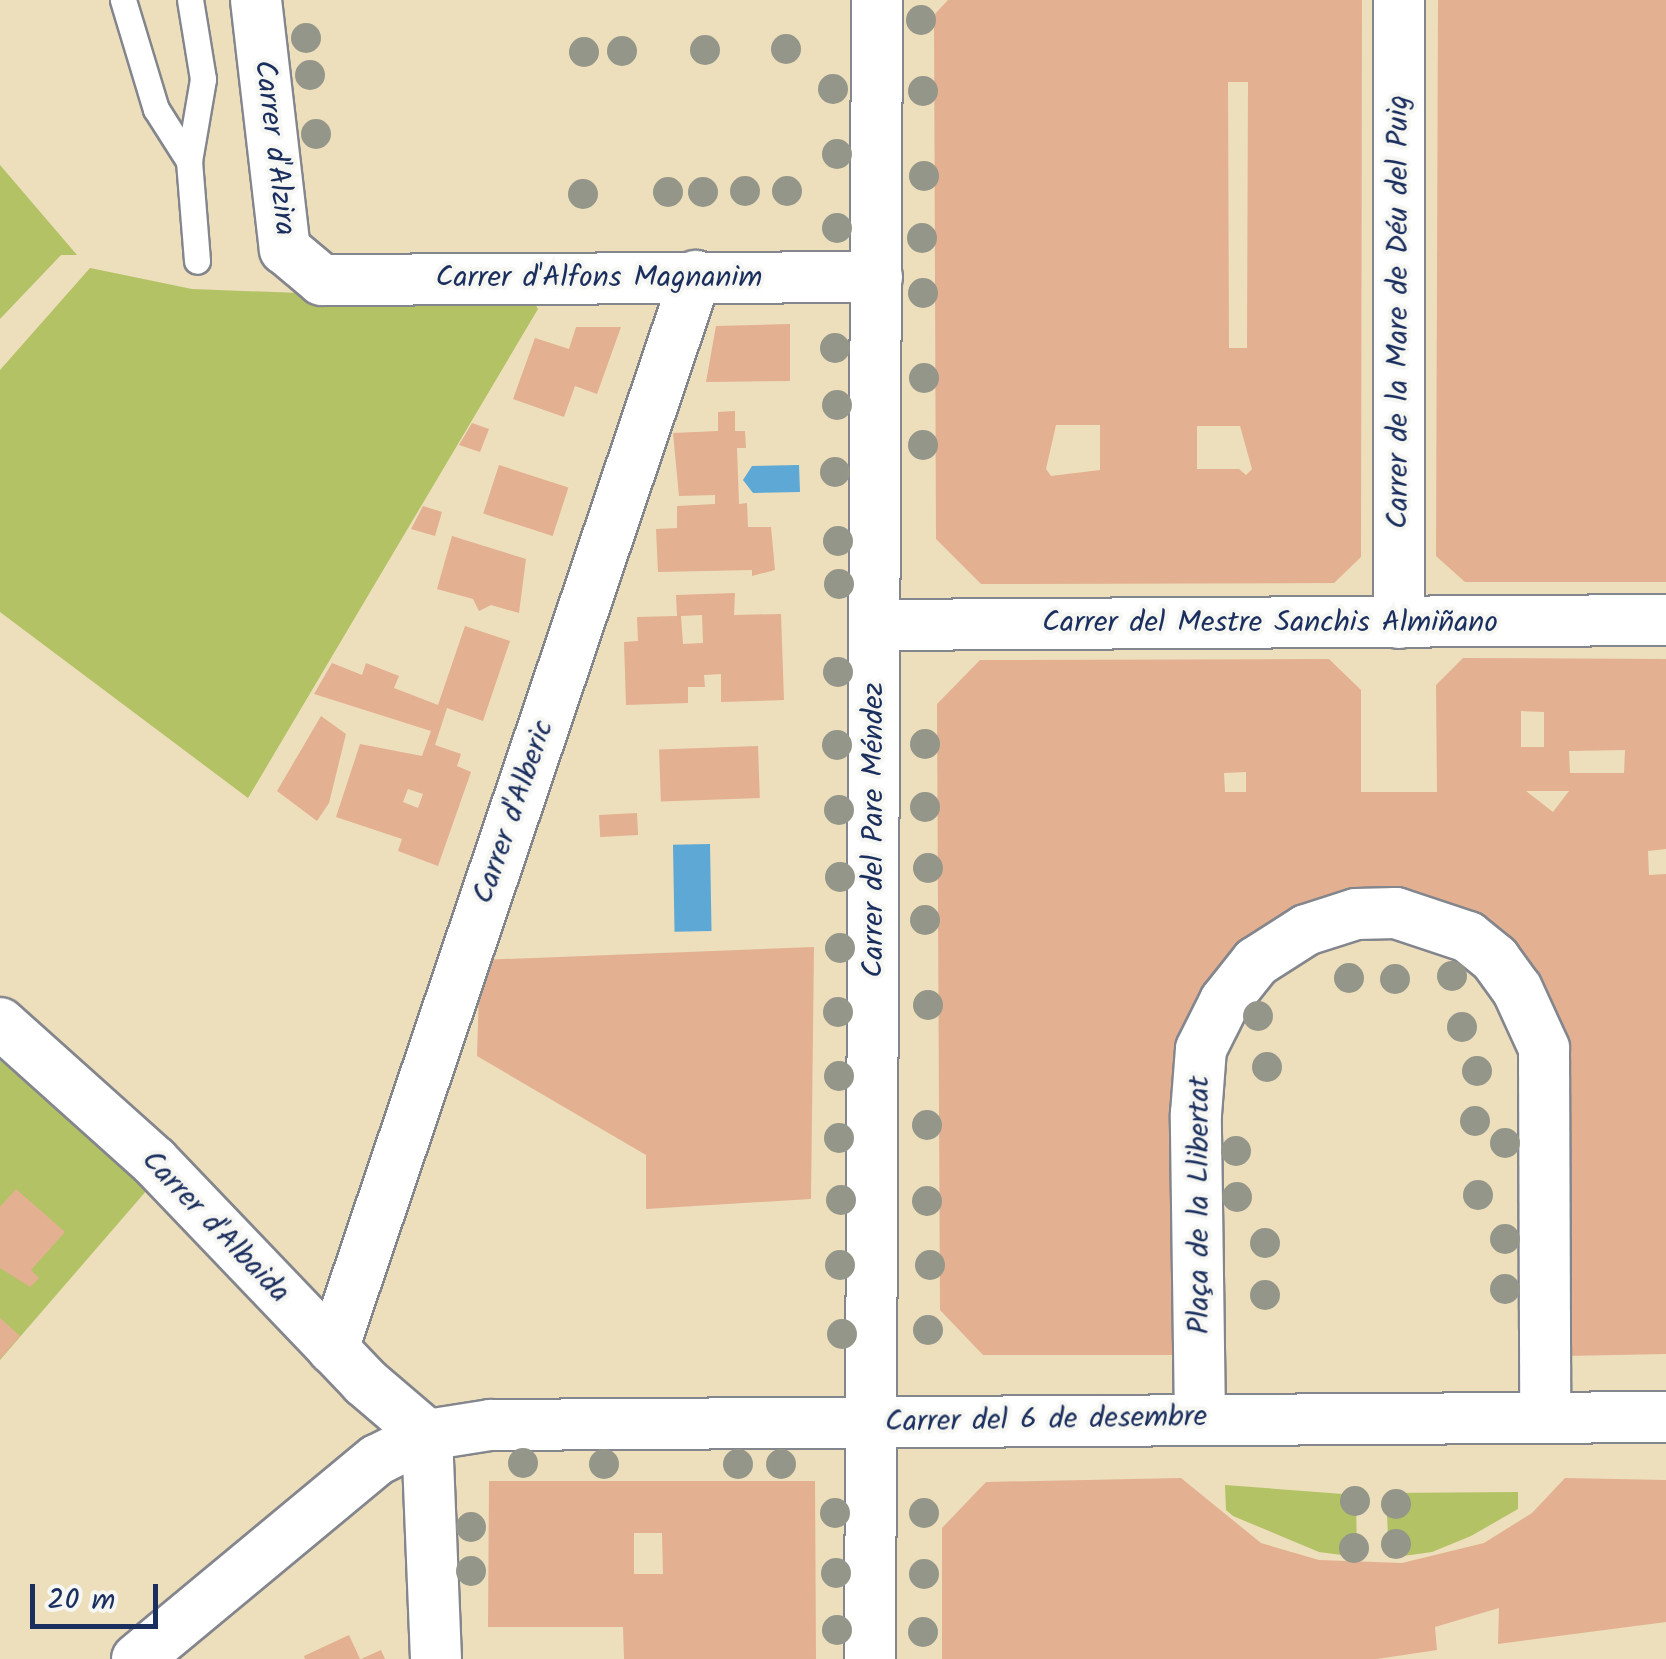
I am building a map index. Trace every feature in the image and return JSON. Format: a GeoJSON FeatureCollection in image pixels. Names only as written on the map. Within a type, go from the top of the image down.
{"type":"FeatureCollection","features":[{"type":"Feature","properties":{"kind":"street","name":"Carrer d'Alzira"},"geometry":{"type":"LineString","coordinates":[[256,0],[286,249],[322,280]]}},
{"type":"Feature","properties":{"kind":"street","name":"Carrer del Pare Méndez"},"geometry":{"type":"LineString","coordinates":[[870,1659],[877,0]]}},
{"type":"Feature","properties":{"kind":"street","name":"Carrer de la Mare de Déu del Puig"},"geometry":{"type":"LineString","coordinates":[[1399,0],[1399,623]]}},
{"type":"Feature","properties":{"kind":"street","name":"Carrer d'Alberic"},"geometry":{"type":"LineString","coordinates":[[332,1348],[696,276]]}},
{"type":"Feature","properties":{"kind":"street","name":"Carrer d'Alfons Magnanim"},"geometry":{"type":"LineString","coordinates":[[322,280],[876,277]]}},
{"type":"Feature","properties":{"kind":"street","name":"Carrer del Mestre Sanchis Almiñano"},"geometry":{"type":"LineString","coordinates":[[874,625],[1666,620]]}},
{"type":"Feature","properties":{"kind":"street","name":"Plaça de la Llibertat"},"geometry":{"type":"LineString","coordinates":[[1200,1419],[1196,1114],[1201,1049],[1225,1000],[1256,962],[1306,930],[1356,914],[1396,913],[1468,937],[1495,959],[1517,989],[1544,1048],[1545,1417]]}},
{"type":"Feature","properties":{"kind":"street","name":"Carrer d'Albaida"},"geometry":{"type":"LineString","coordinates":[[0,1023],[154,1161],[332,1348],[427,1435]]}},
{"type":"Feature","properties":{"kind":"street","name":"Carrer del 6 de desembre"},"geometry":{"type":"LineString","coordinates":[[137,1659],[377,1460],[427,1435],[490,1425],[1666,1418]]}},
{"type":"Feature","properties":{"kind":"street"},"geometry":{"type":"LineString","coordinates":[[427,1435],[436,1659]]}},
{"type":"Feature","properties":{"kind":"lane"},"geometry":{"type":"LineString","coordinates":[[123,0],[156,109],[189,161]]}},
{"type":"Feature","properties":{"kind":"lane"},"geometry":{"type":"LineString","coordinates":[[190,0],[202,79],[189,161],[197,261]]}},
{"type":"Feature","properties":{"kind":"green space"},"geometry":{"type":"Polygon","coordinates":[[[0,165],[77,255],[61,255],[0,319],[0,165]]]}},
{"type":"Feature","properties":{"kind":"green space"},"geometry":{"type":"Polygon","coordinates":[[[90,268],[192,289],[534,302],[538,309],[248,798],[0,612],[0,370],[90,268]]]}},
{"type":"Feature","properties":{"kind":"green space"},"geometry":{"type":"Polygon","coordinates":[[[0,1060],[147,1190],[0,1360],[0,1060]]]}},
{"type":"Feature","properties":{"kind":"green space"},"geometry":{"type":"Polygon","coordinates":[[[1225,1485],[1356,1495],[1357,1557],[1319,1552],[1233,1516],[1226,1510],[1225,1485]]]}},
{"type":"Feature","properties":{"kind":"green space"},"geometry":{"type":"Polygon","coordinates":[[[1518,1492],[1518,1509],[1471,1536],[1432,1552],[1389,1558],[1386,1493],[1518,1492]]]}},
{"type":"Feature","properties":{"kind":"water"},"geometry":{"type":"Polygon","coordinates":[[[799,465],[800,492],[753,493],[743,480],[752,466],[799,465]]]}},
{"type":"Feature","properties":{"kind":"water"},"geometry":{"type":"Polygon","coordinates":[[[710,844],[712,931],[675,932],[673,845],[710,844]]]}},
{"type":"Feature","properties":{"kind":"building"},"geometry":{"type":"Polygon","coordinates":[[[948,0],[1362,0],[1361,557],[1334,583],[981,584],[936,539],[934,15],[948,0]],[[1228,82],[1229,348],[1247,348],[1248,82],[1228,82]],[[1056,425],[1046,469],[1051,476],[1100,470],[1100,425],[1056,425]],[[1197,426],[1197,469],[1239,469],[1246,475],[1252,469],[1240,426],[1197,426]]]}},
{"type":"Feature","properties":{"kind":"building"},"geometry":{"type":"Polygon","coordinates":[[[1438,0],[1666,0],[1666,582],[1465,582],[1436,556],[1438,0]]]}},
{"type":"Feature","properties":{"kind":"building"},"geometry":{"type":"Polygon","coordinates":[[[790,324],[790,381],[706,382],[716,326],[790,324]]]}},
{"type":"Feature","properties":{"kind":"building"},"geometry":{"type":"Polygon","coordinates":[[[576,327],[621,327],[597,394],[575,386],[564,417],[513,399],[535,338],[569,349],[576,327]]]}},
{"type":"Feature","properties":{"kind":"building"},"geometry":{"type":"Polygon","coordinates":[[[735,411],[735,431],[745,431],[746,448],[737,448],[739,504],[747,503],[748,527],[771,527],[775,570],[752,576],[752,570],[658,572],[656,529],[677,528],[677,506],[715,504],[715,495],[679,496],[673,433],[718,431],[718,412],[735,411]]]}},
{"type":"Feature","properties":{"kind":"building"},"geometry":{"type":"Polygon","coordinates":[[[472,423],[489,429],[480,452],[459,445],[472,423]]]}},
{"type":"Feature","properties":{"kind":"building"},"geometry":{"type":"Polygon","coordinates":[[[499,465],[568,488],[553,536],[483,514],[499,465]]]}},
{"type":"Feature","properties":{"kind":"building"},"geometry":{"type":"Polygon","coordinates":[[[423,506],[442,512],[435,536],[411,529],[423,506]]]}},
{"type":"Feature","properties":{"kind":"building"},"geometry":{"type":"Polygon","coordinates":[[[452,536],[526,559],[519,613],[491,605],[479,611],[473,599],[437,589],[452,536]]]}},
{"type":"Feature","properties":{"kind":"building"},"geometry":{"type":"Polygon","coordinates":[[[735,593],[734,615],[781,614],[784,700],[721,702],[721,674],[704,675],[705,687],[688,687],[688,703],[626,705],[624,642],[638,641],[637,617],[677,616],[676,595],[735,593]],[[702,615],[681,616],[683,644],[703,643],[702,615]]]}},
{"type":"Feature","properties":{"kind":"building"},"geometry":{"type":"Polygon","coordinates":[[[465,626],[510,641],[483,721],[447,708],[435,745],[461,754],[457,766],[471,772],[438,866],[398,851],[402,839],[336,817],[360,744],[422,756],[431,731],[314,694],[332,663],[362,675],[366,663],[399,676],[394,688],[438,705],[465,626]],[[408,789],[403,802],[418,808],[423,794],[408,789]]]}},
{"type":"Feature","properties":{"kind":"building"},"geometry":{"type":"Polygon","coordinates":[[[1463,658],[1666,659],[1666,849],[1648,851],[1649,875],[1666,874],[1666,1354],[1564,1356],[1557,1035],[1372,890],[1291,908],[1226,958],[1196,1005],[1182,1355],[983,1355],[940,1310],[937,704],[980,660],[1329,659],[1361,690],[1361,792],[1437,792],[1436,685],[1463,658]],[[1521,711],[1521,747],[1544,747],[1544,712],[1521,711]],[[1625,750],[1569,751],[1570,773],[1624,773],[1625,750]],[[1246,772],[1224,773],[1225,792],[1246,792],[1246,772]],[[1526,791],[1553,812],[1569,791],[1526,791]]]}},
{"type":"Feature","properties":{"kind":"building"},"geometry":{"type":"Polygon","coordinates":[[[321,716],[346,734],[329,803],[317,821],[277,791],[321,716]]]}},
{"type":"Feature","properties":{"kind":"building"},"geometry":{"type":"Polygon","coordinates":[[[758,746],[760,798],[661,801],[659,749],[758,746]]]}},
{"type":"Feature","properties":{"kind":"building"},"geometry":{"type":"Polygon","coordinates":[[[637,813],[638,835],[600,837],[599,815],[637,813]]]}},
{"type":"Feature","properties":{"kind":"building"},"geometry":{"type":"Polygon","coordinates":[[[814,947],[811,1199],[646,1209],[646,1155],[477,1056],[480,960],[814,947]]]}},
{"type":"Feature","properties":{"kind":"building"},"geometry":{"type":"Polygon","coordinates":[[[16,1189],[65,1232],[31,1270],[39,1278],[30,1287],[0,1268],[0,1207],[16,1189]]]}},
{"type":"Feature","properties":{"kind":"building"},"geometry":{"type":"Polygon","coordinates":[[[0,1318],[20,1336],[0,1359],[0,1318]]]}},
{"type":"Feature","properties":{"kind":"building"},"geometry":{"type":"Polygon","coordinates":[[[1181,1478],[1261,1543],[1319,1560],[1402,1563],[1484,1543],[1532,1513],[1565,1478],[1666,1480],[1666,1622],[1498,1644],[1499,1608],[1435,1627],[1437,1650],[1377,1659],[942,1659],[942,1528],[986,1482],[1181,1478]]]}},
{"type":"Feature","properties":{"kind":"building"},"geometry":{"type":"Polygon","coordinates":[[[489,1481],[815,1481],[816,1659],[624,1659],[623,1627],[488,1627],[489,1481]],[[634,1533],[634,1574],[663,1574],[662,1533],[634,1533]]]}},
{"type":"Feature","properties":{"kind":"building"},"geometry":{"type":"Polygon","coordinates":[[[349,1635],[360,1659],[305,1659],[304,1656],[349,1635]]]}},
{"type":"Feature","properties":{"kind":"building"},"geometry":{"type":"Polygon","coordinates":[[[381,1650],[385,1659],[361,1659],[381,1650]]]}}]}
